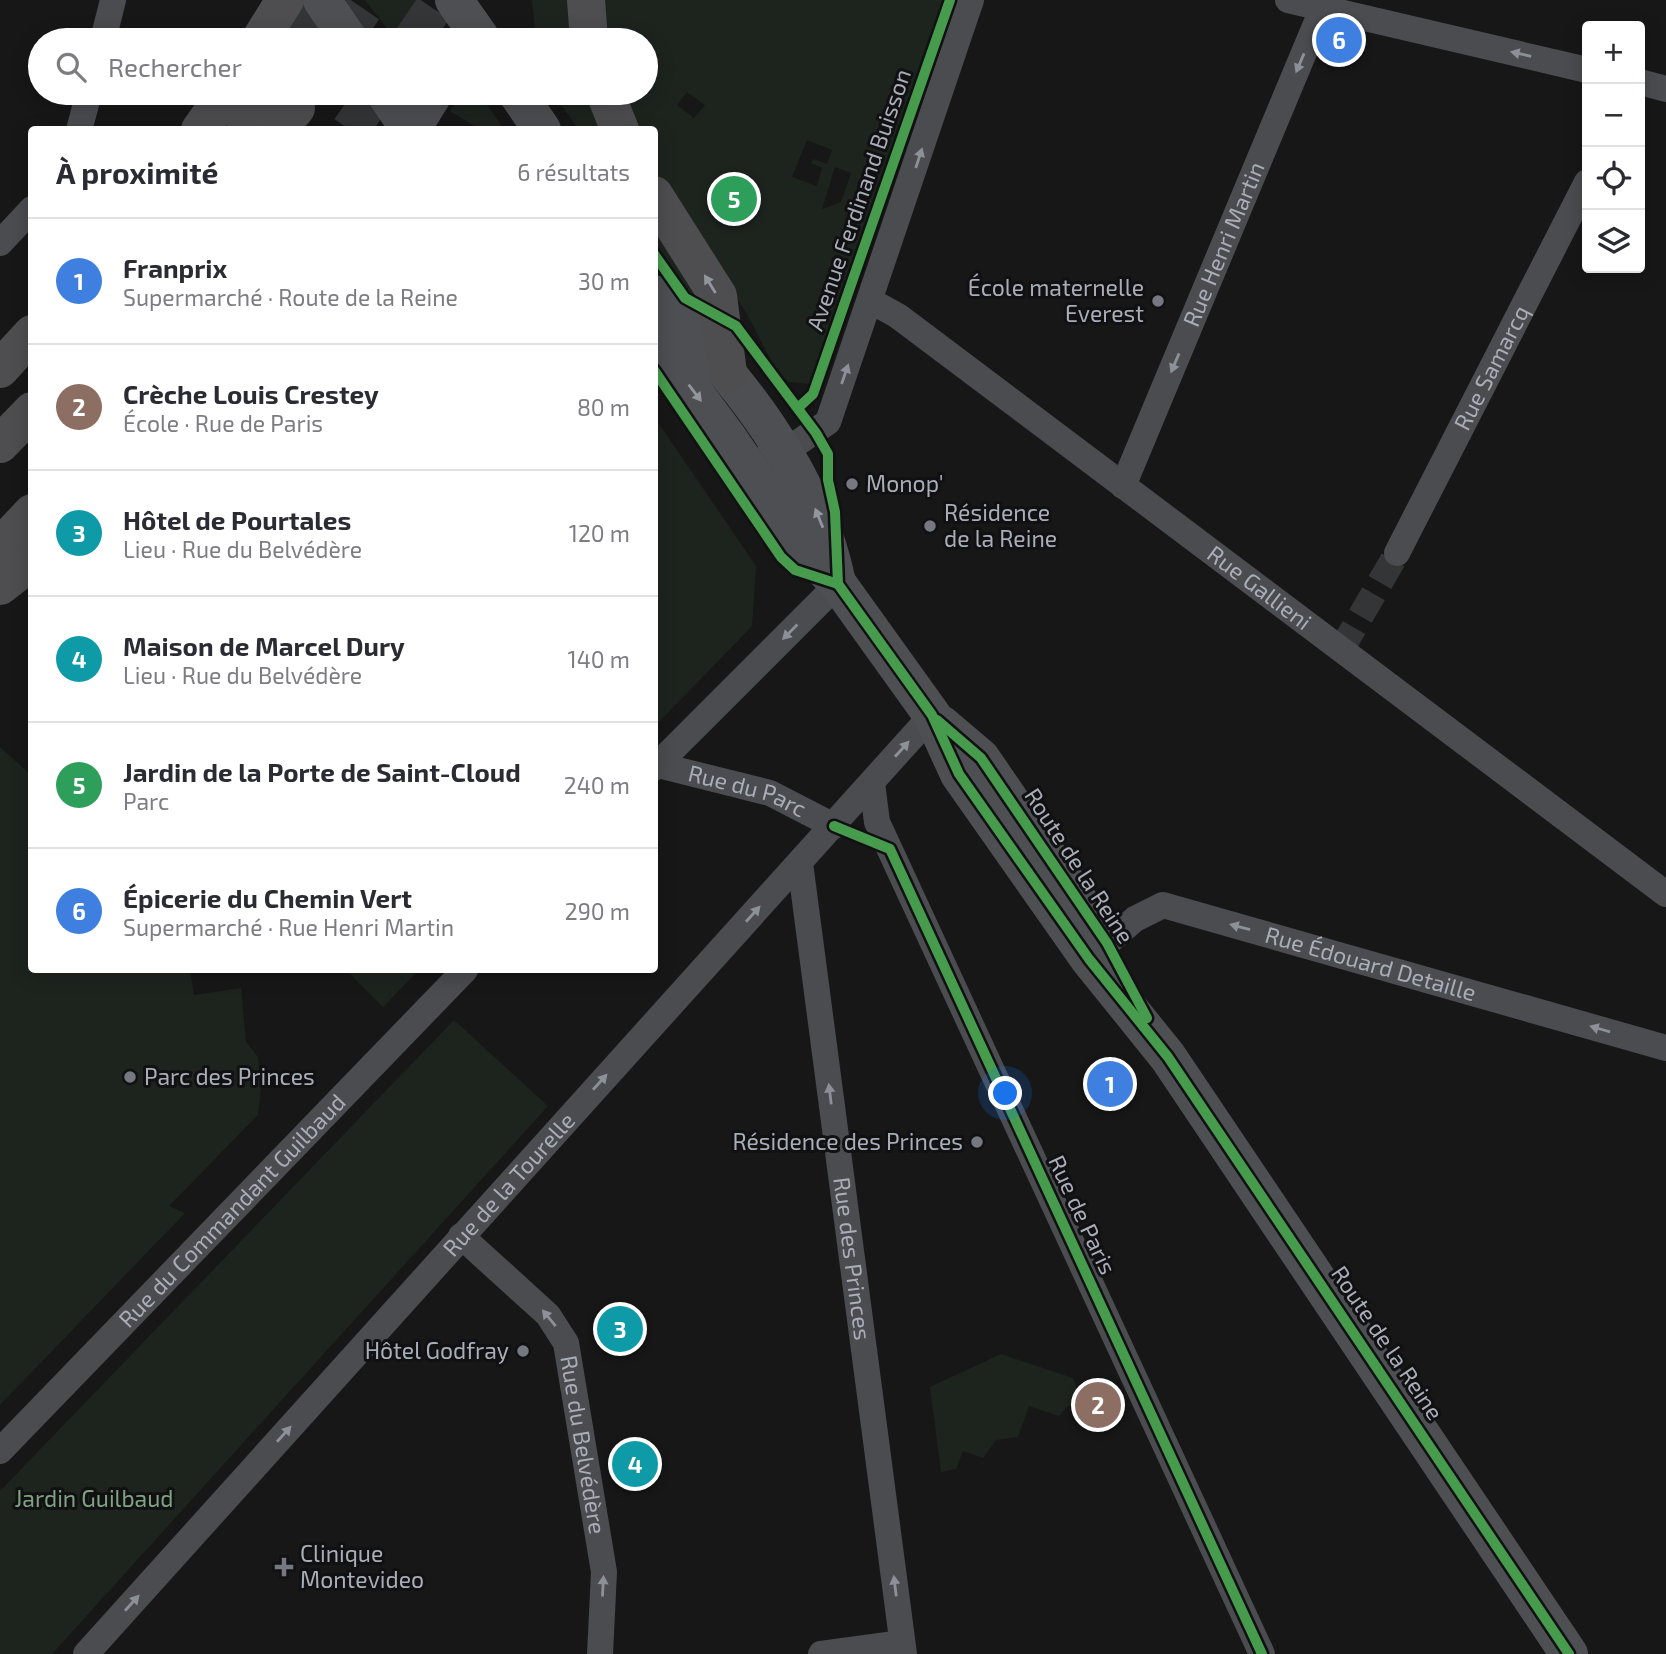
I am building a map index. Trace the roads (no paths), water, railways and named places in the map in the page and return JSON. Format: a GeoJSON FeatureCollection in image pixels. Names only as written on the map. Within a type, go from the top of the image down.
{"type":"FeatureCollection","features":[{"type":"Feature","properties":{"kind":"highway"},"geometry":{"type":"LineString","coordinates":[[268,28],[285,0]]}},
{"type":"Feature","properties":{"kind":"highway"},"geometry":{"type":"LineString","coordinates":[[586,0],[588,28]]}},
{"type":"Feature","properties":{"kind":"highway"},"geometry":{"type":"LineString","coordinates":[[203,126],[218,105]]}},
{"type":"Feature","properties":{"kind":"highway"},"geometry":{"type":"LineString","coordinates":[[610,105],[618,126]]}},
{"type":"Feature","properties":{"kind":"highway"},"geometry":{"type":"LineString","coordinates":[[252,126],[281,110]]}},
{"type":"Feature","properties":{"kind":"highway"},"geometry":{"type":"LineString","coordinates":[[658,201],[718,296],[728,373]]}},
{"type":"Feature","properties":{"kind":"highway"},"geometry":{"type":"LineString","coordinates":[[0,369],[28,338]]}},
{"type":"Feature","properties":{"kind":"highway"},"geometry":{"type":"LineString","coordinates":[[0,444],[28,415]]}},
{"type":"Feature","properties":{"kind":"highway"},"geometry":{"type":"LineString","coordinates":[[0,547],[28,517]]}},
{"type":"Feature","properties":{"kind":"highway"},"geometry":{"type":"LineString","coordinates":[[0,586],[28,564]]}},
{"type":"Feature","properties":{"kind":"main road"},"geometry":{"type":"LineString","coordinates":[[322,0],[341,28]]}},
{"type":"Feature","properties":{"kind":"main road"},"geometry":{"type":"LineString","coordinates":[[393,105],[408,126]]}},
{"type":"Feature","properties":{"kind":"main road"},"geometry":{"type":"LineString","coordinates":[[413,126],[427,105]]}},
{"type":"Feature","properties":{"kind":"main road"},"geometry":{"type":"LineString","coordinates":[[525,105],[539,126]]}},
{"type":"Feature","properties":{"kind":"main road"},"geometry":{"type":"LineString","coordinates":[[658,298],[728,373],[783,453],[814,506],[828,540],[838,584]]}},
{"type":"Feature","properties":{"kind":"main road","name":"Route de la Reine"},"geometry":{"type":"LineString","coordinates":[[658,343],[726,435],[799,542],[838,584],[932,715],[959,774],[1098,951],[1569,1654]]}},
{"type":"Feature","properties":{"kind":"street"},"geometry":{"type":"LineString","coordinates":[[106,28],[113,0]]}},
{"type":"Feature","properties":{"kind":"street","name":"Avenue Ferdinand Buisson"},"geometry":{"type":"LineString","coordinates":[[783,453],[828,422],[971,0]]}},
{"type":"Feature","properties":{"kind":"street"},"geometry":{"type":"LineString","coordinates":[[1288,0],[1325,4],[1582,69]]}},
{"type":"Feature","properties":{"kind":"street","name":"Rue Henri Martin"},"geometry":{"type":"LineString","coordinates":[[1123,486],[1325,4]]}},
{"type":"Feature","properties":{"kind":"street"},"geometry":{"type":"LineString","coordinates":[[1645,83],[1666,89]]}},
{"type":"Feature","properties":{"kind":"street"},"geometry":{"type":"LineString","coordinates":[[80,126],[86,105]]}},
{"type":"Feature","properties":{"kind":"street","name":"Rue Samarcq"},"geometry":{"type":"LineString","coordinates":[[1397,553],[1582,192]]}},
{"type":"Feature","properties":{"kind":"street"},"geometry":{"type":"LineString","coordinates":[[0,243],[28,213]]}},
{"type":"Feature","properties":{"kind":"street","name":"Rue Gallieni"},"geometry":{"type":"LineString","coordinates":[[871,300],[898,316],[1666,894]]}},
{"type":"Feature","properties":{"kind":"street"},"geometry":{"type":"LineString","coordinates":[[726,435],[766,455],[783,453]]}},
{"type":"Feature","properties":{"kind":"street"},"geometry":{"type":"LineString","coordinates":[[658,765],[838,584]]}},
{"type":"Feature","properties":{"kind":"street","name":"Rue de la Tourelle"},"geometry":{"type":"LineString","coordinates":[[86,1654],[932,715]]}},
{"type":"Feature","properties":{"kind":"street","name":"Rue du Parc"},"geometry":{"type":"LineString","coordinates":[[658,767],[770,793],[834,826]]}},
{"type":"Feature","properties":{"kind":"street","name":"Rue de Paris"},"geometry":{"type":"LineString","coordinates":[[872,783],[877,822],[1262,1654]]}},
{"type":"Feature","properties":{"kind":"street","name":"Rue des Princes"},"geometry":{"type":"LineString","coordinates":[[800,863],[903,1649]]}},
{"type":"Feature","properties":{"kind":"street","name":"Rue Édouard Detaille"},"geometry":{"type":"LineString","coordinates":[[1098,951],[1143,913],[1163,905],[1666,1048]]}},
{"type":"Feature","properties":{"kind":"street","name":"Rue du Commandant Guilbaud"},"geometry":{"type":"LineString","coordinates":[[0,1451],[462,973]]}},
{"type":"Feature","properties":{"kind":"street","name":"Rue du Belvédère"},"geometry":{"type":"LineString","coordinates":[[460,1236],[548,1315],[566,1343],[604,1572],[600,1654]]}},
{"type":"Feature","properties":{"kind":"street"},"geometry":{"type":"LineString","coordinates":[[821,1654],[903,1649]]}},
{"type":"Feature","properties":{"kind":"tunnel"},"geometry":{"type":"LineString","coordinates":[[303,28],[317,0]]}},
{"type":"Feature","properties":{"kind":"tunnel"},"geometry":{"type":"LineString","coordinates":[[350,28],[369,0]]}},
{"type":"Feature","properties":{"kind":"tunnel"},"geometry":{"type":"LineString","coordinates":[[420,28],[439,0]]}},
{"type":"Feature","properties":{"kind":"tunnel"},"geometry":{"type":"LineString","coordinates":[[353,126],[368,105]]}},
{"type":"Feature","properties":{"kind":"tunnel"},"geometry":{"type":"LineString","coordinates":[[1341,650],[1397,553]]}},
{"type":"Feature","properties":{"kind":"place","name":"Épicerie du Chemin Vert"},"geometry":{"type":"Point","coordinates":[1339,40]}},
{"type":"Feature","properties":{"kind":"place","name":"Jardin de la Porte de Saint-Cloud"},"geometry":{"type":"Point","coordinates":[734,199]}},
{"type":"Feature","properties":{"kind":"place","name":"École maternelle Everest"},"geometry":{"type":"Point","coordinates":[1158,301]}},
{"type":"Feature","properties":{"kind":"place","name":"Monop'"},"geometry":{"type":"Point","coordinates":[852,484]}},
{"type":"Feature","properties":{"kind":"place","name":"Résidence de la Reine"},"geometry":{"type":"Point","coordinates":[930,526]}},
{"type":"Feature","properties":{"kind":"place","name":"Parc des Princes"},"geometry":{"type":"Point","coordinates":[130,1077]}},
{"type":"Feature","properties":{"kind":"place","name":"Franprix"},"geometry":{"type":"Point","coordinates":[1110,1084]}},
{"type":"Feature","properties":{"kind":"place","name":"Résidence des Princes"},"geometry":{"type":"Point","coordinates":[977,1142]}},
{"type":"Feature","properties":{"kind":"place","name":"Hôtel de Pourtales"},"geometry":{"type":"Point","coordinates":[620,1329]}},
{"type":"Feature","properties":{"kind":"place","name":"Hôtel Godfray"},"geometry":{"type":"Point","coordinates":[523,1351]}},
{"type":"Feature","properties":{"kind":"place","name":"Crèche Louis Crestey"},"geometry":{"type":"Point","coordinates":[1098,1405]}},
{"type":"Feature","properties":{"kind":"place","name":"Maison de Marcel Dury"},"geometry":{"type":"Point","coordinates":[635,1464]}},
{"type":"Feature","properties":{"kind":"place","name":"Clinique Montevideo"},"geometry":{"type":"Point","coordinates":[284,1567]}},
{"type":"Feature","properties":{"kind":"park label","name":"Jardin Guilbaud"},"geometry":{"type":"Point","coordinates":[94,1499]}}]}
